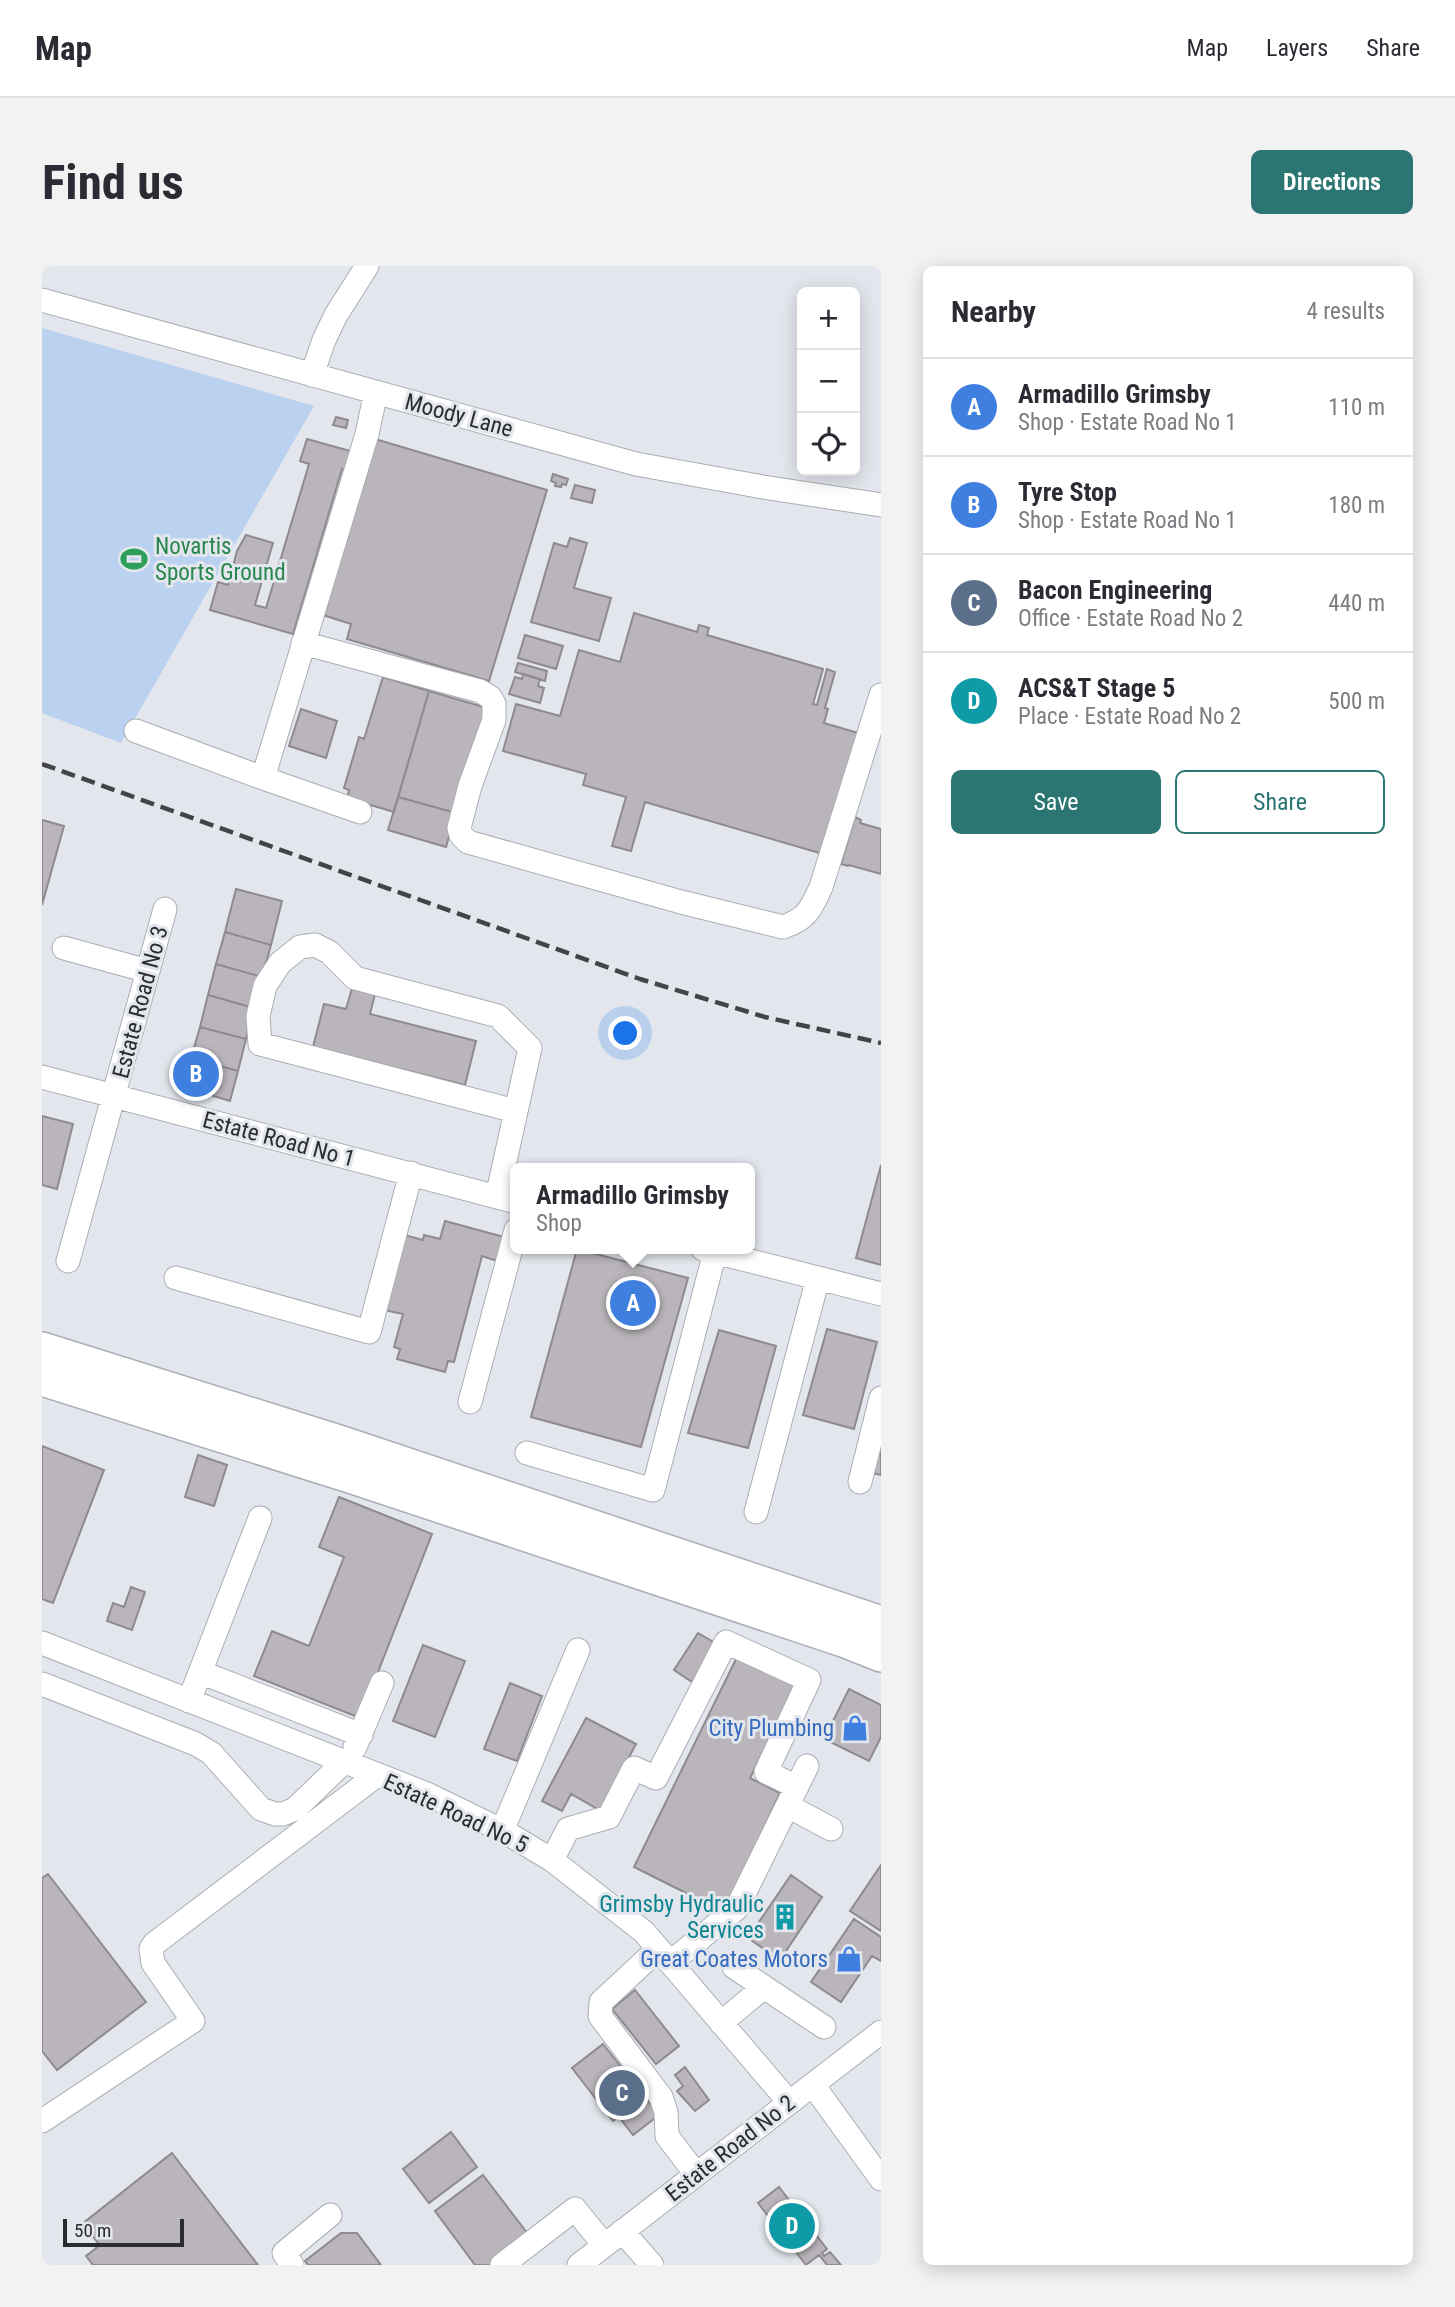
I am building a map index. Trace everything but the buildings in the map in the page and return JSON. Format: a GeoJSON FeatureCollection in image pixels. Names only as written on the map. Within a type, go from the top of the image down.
{"type":"FeatureCollection","features":[{"type":"Feature","properties":{"kind":"highway"},"geometry":{"type":"LineString","coordinates":[[42,1349],[339,1442],[881,1623]]}},
{"type":"Feature","properties":{"kind":"highway"},"geometry":{"type":"LineString","coordinates":[[42,1378],[390,1489],[843,1640],[881,1656]]}},
{"type":"Feature","properties":{"kind":"street"},"geometry":{"type":"LineString","coordinates":[[313,375],[324,340],[336,315],[367,266]]}},
{"type":"Feature","properties":{"kind":"street","name":"Moody Lane"},"geometry":{"type":"LineString","coordinates":[[42,300],[636,464],[881,505]]}},
{"type":"Feature","properties":{"kind":"street"},"geometry":{"type":"LineString","coordinates":[[263,778],[367,434],[376,392]]}},
{"type":"Feature","properties":{"kind":"street"},"geometry":{"type":"LineString","coordinates":[[303,643],[480,691],[490,697],[495,704],[495,720],[470,786],[459,828],[461,835],[468,842],[681,902],[783,927],[799,922],[810,910],[821,887],[881,695]]}},
{"type":"Feature","properties":{"kind":"street"},"geometry":{"type":"LineString","coordinates":[[136,731],[360,812]]}},
{"type":"Feature","properties":{"kind":"street","name":"Estate Road No 3"},"geometry":{"type":"LineString","coordinates":[[68,1261],[165,909]]}},
{"type":"Feature","properties":{"kind":"street"},"geometry":{"type":"LineString","coordinates":[[506,1199],[515,1111],[530,1048],[498,1016],[355,978],[329,952],[315,945],[300,947],[280,963],[265,986],[258,1016],[260,1044],[515,1111]]}},
{"type":"Feature","properties":{"kind":"street"},"geometry":{"type":"LineString","coordinates":[[64,948],[148,971]]}},
{"type":"Feature","properties":{"kind":"street","name":"Estate Road No 1"},"geometry":{"type":"LineString","coordinates":[[42,1077],[506,1199]]}},
{"type":"Feature","properties":{"kind":"street"},"geometry":{"type":"LineString","coordinates":[[176,1278],[369,1332],[411,1173]]}},
{"type":"Feature","properties":{"kind":"street"},"geometry":{"type":"LineString","coordinates":[[470,1402],[510,1252]]}},
{"type":"Feature","properties":{"kind":"street"},"geometry":{"type":"LineString","coordinates":[[527,1453],[653,1490],[708,1254]]}},
{"type":"Feature","properties":{"kind":"street"},"geometry":{"type":"LineString","coordinates":[[725,1254],[881,1294]]}},
{"type":"Feature","properties":{"kind":"street"},"geometry":{"type":"LineString","coordinates":[[755,1512],[818,1278]]}},
{"type":"Feature","properties":{"kind":"street"},"geometry":{"type":"LineString","coordinates":[[860,1482],[881,1398]]}},
{"type":"Feature","properties":{"kind":"street"},"geometry":{"type":"LineString","coordinates":[[189,1701],[260,1518]]}},
{"type":"Feature","properties":{"kind":"street"},"geometry":{"type":"LineString","coordinates":[[552,1860],[568,1829],[609,1817],[634,1768],[656,1779],[726,1642],[809,1680],[766,1772],[797,1786],[831,1829]]}},
{"type":"Feature","properties":{"kind":"street","name":"Estate Road No 5"},"geometry":{"type":"LineString","coordinates":[[42,1643],[427,1794],[502,1830],[552,1860],[644,1932],[789,2102]]}},
{"type":"Feature","properties":{"kind":"street"},"geometry":{"type":"LineString","coordinates":[[502,1830],[578,1650]]}},
{"type":"Feature","properties":{"kind":"street"},"geometry":{"type":"LineString","coordinates":[[200,1672],[361,1735]]}},
{"type":"Feature","properties":{"kind":"street"},"geometry":{"type":"LineString","coordinates":[[42,1684],[211,1752],[261,1809],[283,1814],[295,1809],[346,1763],[383,1683]]}},
{"type":"Feature","properties":{"kind":"street"},"geometry":{"type":"LineString","coordinates":[[42,2121],[193,2021],[153,1963],[151,1949],[154,1944],[377,1775]]}},
{"type":"Feature","properties":{"kind":"street"},"geometry":{"type":"LineString","coordinates":[[696,2174],[667,2136],[666,2112],[661,2097],[600,2016],[601,2002],[737,1908],[797,1786]]}},
{"type":"Feature","properties":{"kind":"street"},"geometry":{"type":"LineString","coordinates":[[734,1967],[824,2027]]}},
{"type":"Feature","properties":{"kind":"street"},"geometry":{"type":"LineString","coordinates":[[720,2022],[764,1987]]}},
{"type":"Feature","properties":{"kind":"street","name":"Estate Road No 2"},"geometry":{"type":"LineString","coordinates":[[579,2265],[881,2032]]}},
{"type":"Feature","properties":{"kind":"street"},"geometry":{"type":"LineString","coordinates":[[813,2085],[881,2179]]}},
{"type":"Feature","properties":{"kind":"street"},"geometry":{"type":"LineString","coordinates":[[502,2265],[575,2209],[652,2265]]}},
{"type":"Feature","properties":{"kind":"street"},"geometry":{"type":"LineString","coordinates":[[292,2265],[284,2253],[330,2215]]}},
{"type":"Feature","properties":{"kind":"shaded area","name":"Novartis Sports Ground"},"geometry":{"type":"Polygon","coordinates":[[[42,328],[314,406],[121,743],[42,713],[42,328]]]}},
{"type":"Feature","properties":{"kind":"railway"},"geometry":{"type":"LineString","coordinates":[[42,764],[640,979],[765,1017],[881,1043]]}},
{"type":"Feature","properties":{"kind":"place","name":"Novartis Sports Ground"},"geometry":{"type":"Point","coordinates":[134,559]}},
{"type":"Feature","properties":{"kind":"place","name":"Tyre Stop"},"geometry":{"type":"Point","coordinates":[196,1074]}},
{"type":"Feature","properties":{"kind":"place","name":"Armadillo Grimsby"},"geometry":{"type":"Point","coordinates":[633,1303]}},
{"type":"Feature","properties":{"kind":"place","name":"City Plumbing"},"geometry":{"type":"Point","coordinates":[855,1728]}},
{"type":"Feature","properties":{"kind":"place","name":"Grimsby Hydraulic Services"},"geometry":{"type":"Point","coordinates":[785,1917]}},
{"type":"Feature","properties":{"kind":"place","name":"Great Coates Motors"},"geometry":{"type":"Point","coordinates":[849,1959]}},
{"type":"Feature","properties":{"kind":"place","name":"Bacon Engineering"},"geometry":{"type":"Point","coordinates":[622,2093]}},
{"type":"Feature","properties":{"kind":"place","name":"ACS&T Stage 5"},"geometry":{"type":"Point","coordinates":[792,2226]}}]}
